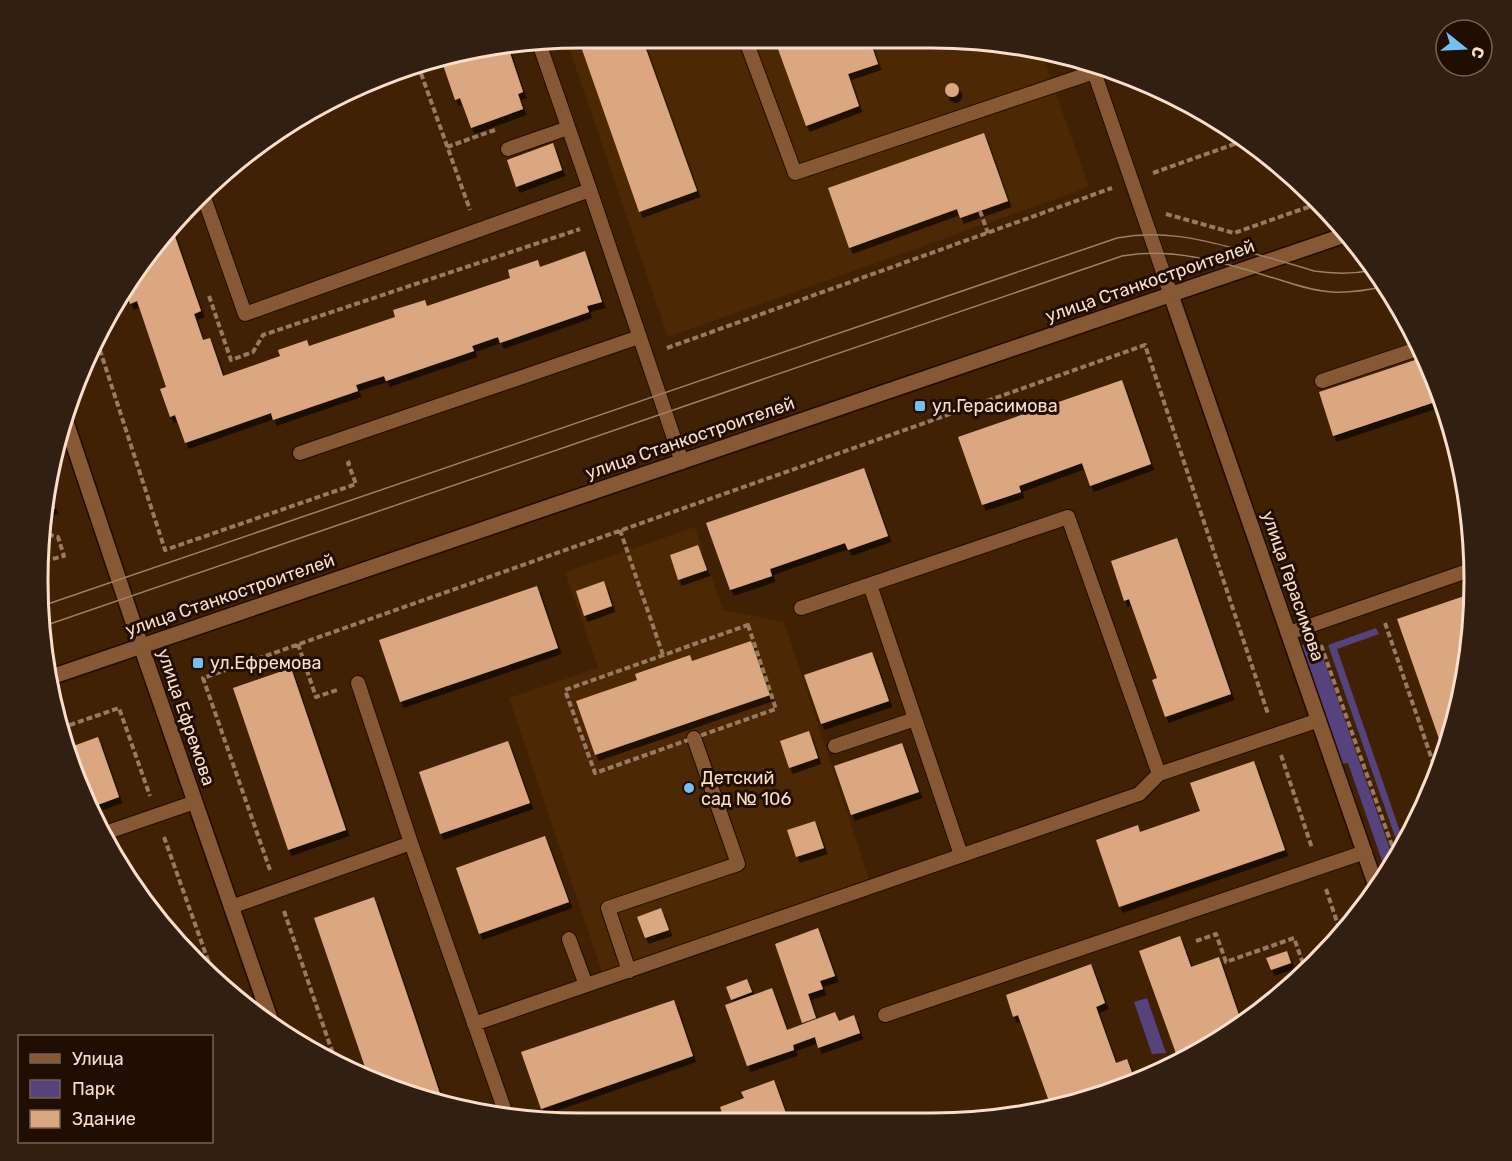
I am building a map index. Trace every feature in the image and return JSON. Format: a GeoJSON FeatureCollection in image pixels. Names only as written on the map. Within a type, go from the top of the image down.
{"type":"FeatureCollection","features":[{"type":"Feature","properties":{"kind":"street","name":"улица Станкостроителей"},"geometry":{"type":"LineString","coordinates":[[57,675],[1339,237]]}},
{"type":"Feature","properties":{"kind":"street","name":"улица Герасимова"},"geometry":{"type":"LineString","coordinates":[[1171,295],[1373,877]]}},
{"type":"Feature","properties":{"kind":"street","name":"улица Ефремова"},"geometry":{"type":"LineString","coordinates":[[69,432],[267,1011]]}},
{"type":"Feature","properties":{"kind":"lane"},"geometry":{"type":"LineString","coordinates":[[749,48],[795,172],[1085,71]]}},
{"type":"Feature","properties":{"kind":"lane"},"geometry":{"type":"LineString","coordinates":[[541,50],[682,462]]}},
{"type":"Feature","properties":{"kind":"lane"},"geometry":{"type":"LineString","coordinates":[[1095,74],[1171,295]]}},
{"type":"Feature","properties":{"kind":"lane"},"geometry":{"type":"LineString","coordinates":[[508,149],[568,128]]}},
{"type":"Feature","properties":{"kind":"lane"},"geometry":{"type":"LineString","coordinates":[[206,202],[245,314],[590,190]]}},
{"type":"Feature","properties":{"kind":"lane"},"geometry":{"type":"LineString","coordinates":[[300,453],[639,337]]}},
{"type":"Feature","properties":{"kind":"lane"},"geometry":{"type":"LineString","coordinates":[[1322,381],[1412,351]]}},
{"type":"Feature","properties":{"kind":"lane"},"geometry":{"type":"LineString","coordinates":[[801,608],[1068,517],[1159,774]]}},
{"type":"Feature","properties":{"kind":"lane"},"geometry":{"type":"LineString","coordinates":[[1289,633],[1464,572]]}},
{"type":"Feature","properties":{"kind":"lane"},"geometry":{"type":"LineString","coordinates":[[870,585],[961,855]]}},
{"type":"Feature","properties":{"kind":"lane"},"geometry":{"type":"LineString","coordinates":[[358,683],[503,1107]]}},
{"type":"Feature","properties":{"kind":"lane"},"geometry":{"type":"LineString","coordinates":[[835,747],[915,719]]}},
{"type":"Feature","properties":{"kind":"lane"},"geometry":{"type":"LineString","coordinates":[[474,1024],[1139,794],[1159,774],[1319,720]]}},
{"type":"Feature","properties":{"kind":"lane"},"geometry":{"type":"LineString","coordinates":[[629,970],[608,908],[738,864],[694,738]]}},
{"type":"Feature","properties":{"kind":"lane"},"geometry":{"type":"LineString","coordinates":[[111,831],[195,802]]}},
{"type":"Feature","properties":{"kind":"lane"},"geometry":{"type":"LineString","coordinates":[[231,907],[411,843]]}},
{"type":"Feature","properties":{"kind":"lane"},"geometry":{"type":"LineString","coordinates":[[885,1015],[1365,852]]}},
{"type":"Feature","properties":{"kind":"lane"},"geometry":{"type":"LineString","coordinates":[[569,939],[586,985]]}},
{"type":"Feature","properties":{"kind":"path"},"geometry":{"type":"LineString","coordinates":[[421,73],[477,230]]}},
{"type":"Feature","properties":{"kind":"path"},"geometry":{"type":"LineString","coordinates":[[645,356],[1235,144]]}},
{"type":"Feature","properties":{"kind":"path"},"geometry":{"type":"LineString","coordinates":[[1141,207],[1234,233],[1310,206]]}},
{"type":"Feature","properties":{"kind":"path"},"geometry":{"type":"LineString","coordinates":[[980,211],[988,233]]}},
{"type":"Feature","properties":{"kind":"path"},"geometry":{"type":"LineString","coordinates":[[209,297],[231,360],[253,352],[263,335],[600,222]]}},
{"type":"Feature","properties":{"kind":"path"},"geometry":{"type":"LineString","coordinates":[[100,351],[165,550],[356,484],[348,463],[359,459]]}},
{"type":"Feature","properties":{"kind":"path"},"geometry":{"type":"LineString","coordinates":[[620,530],[663,655]]}},
{"type":"Feature","properties":{"kind":"path"},"geometry":{"type":"LineString","coordinates":[[49,560],[64,556],[58,537],[50,535]]}},
{"type":"Feature","properties":{"kind":"path"},"geometry":{"type":"LineString","coordinates":[[1378,603],[1432,761]]}},
{"type":"Feature","properties":{"kind":"path"},"geometry":{"type":"LineString","coordinates":[[1314,624],[1393,848]]}},
{"type":"Feature","properties":{"kind":"path"},"geometry":{"type":"LineString","coordinates":[[748,625],[776,709],[595,772],[566,690],[663,655],[748,625]]}},
{"type":"Feature","properties":{"kind":"path"},"geometry":{"type":"LineString","coordinates":[[298,644],[316,697],[358,683]]}},
{"type":"Feature","properties":{"kind":"path"},"geometry":{"type":"LineString","coordinates":[[68,726],[119,708],[208,961]]}},
{"type":"Feature","properties":{"kind":"path"},"geometry":{"type":"LineString","coordinates":[[1196,941],[1216,934],[1226,962],[1294,938],[1303,962]]}},
{"type":"Feature","properties":{"kind":"shaded area"},"geometry":{"type":"Polygon","coordinates":[[[569,48],[932,48],[966,49],[1044,60],[1089,187],[668,337],[569,48]]]}},
{"type":"Feature","properties":{"kind":"shaded area","name":"Детский сад № 106"},"geometry":{"type":"Polygon","coordinates":[[[695,527],[723,610],[784,622],[869,879],[602,972],[509,698],[598,668],[565,572],[695,527]]]}},
{"type":"Feature","properties":{"kind":"green space"},"geometry":{"type":"Polygon","coordinates":[[[1376,628],[1379,634],[1337,649],[1400,833],[1396,841],[1328,645],[1376,628]]]}},
{"type":"Feature","properties":{"kind":"green space"},"geometry":{"type":"Polygon","coordinates":[[[1317,640],[1390,851],[1383,863],[1348,763],[1342,764],[1300,646],[1317,640]]]}},
{"type":"Feature","properties":{"kind":"green space"},"geometry":{"type":"Polygon","coordinates":[[[1147,998],[1166,1053],[1152,1054],[1134,1002],[1147,998]]]}},
{"type":"Feature","properties":{"kind":"building"},"geometry":{"type":"Polygon","coordinates":[[[582,48],[646,48],[697,191],[639,212],[582,48]]]}},
{"type":"Feature","properties":{"kind":"building"},"geometry":{"type":"Polygon","coordinates":[[[778,48],[872,48],[878,64],[848,74],[859,106],[806,126],[778,48]]]}},
{"type":"Feature","properties":{"kind":"building"},"geometry":{"type":"Polygon","coordinates":[[[510,53],[523,92],[518,94],[523,109],[471,128],[460,98],[455,100],[443,66],[510,53]]]}},
{"type":"Feature","properties":{"kind":"building"},"geometry":{"type":"Polygon","coordinates":[[[952,83],[957,85],[959,90],[957,95],[952,97],[947,95],[945,90],[947,85],[952,83]]]}},
{"type":"Feature","properties":{"kind":"building"},"geometry":{"type":"Polygon","coordinates":[[[984,133],[1008,201],[960,218],[957,209],[849,248],[828,188],[984,133]]]}},
{"type":"Feature","properties":{"kind":"building"},"geometry":{"type":"Polygon","coordinates":[[[553,143],[562,170],[516,187],[507,160],[553,143]]]}},
{"type":"Feature","properties":{"kind":"building"},"geometry":{"type":"Polygon","coordinates":[[[175,236],[201,311],[194,314],[203,340],[210,338],[223,376],[280,356],[278,350],[307,340],[309,346],[395,317],[393,310],[425,300],[427,306],[510,278],[508,270],[538,260],[540,267],[585,251],[602,302],[587,306],[589,312],[500,343],[498,337],[472,346],[474,351],[386,381],[384,376],[356,385],[358,391],[273,420],[271,413],[185,443],[175,415],[170,417],[160,389],[166,387],[137,301],[130,304],[128,300],[175,236]]]}},
{"type":"Feature","properties":{"kind":"building"},"geometry":{"type":"Polygon","coordinates":[[[1415,360],[1433,403],[1333,436],[1319,392],[1415,360]]]}},
{"type":"Feature","properties":{"kind":"building"},"geometry":{"type":"Polygon","coordinates":[[[1122,380],[1151,464],[1090,486],[1082,463],[1019,486],[1021,492],[982,505],[958,437],[1122,380]]]}},
{"type":"Feature","properties":{"kind":"building"},"geometry":{"type":"Polygon","coordinates":[[[864,468],[888,536],[848,550],[845,543],[770,569],[772,576],[730,590],[706,523],[864,468]]]}},
{"type":"Feature","properties":{"kind":"building"},"geometry":{"type":"Polygon","coordinates":[[[1177,538],[1231,694],[1165,717],[1152,680],[1157,678],[1129,599],[1124,601],[1111,561],[1177,538]]]}},
{"type":"Feature","properties":{"kind":"building"},"geometry":{"type":"Polygon","coordinates":[[[698,545],[707,570],[678,580],[670,555],[698,545]]]}},
{"type":"Feature","properties":{"kind":"building"},"geometry":{"type":"Polygon","coordinates":[[[604,581],[612,606],[584,616],[576,591],[604,581]]]}},
{"type":"Feature","properties":{"kind":"building"},"geometry":{"type":"Polygon","coordinates":[[[537,586],[558,648],[400,702],[379,640],[537,586]]]}},
{"type":"Feature","properties":{"kind":"building"},"geometry":{"type":"Polygon","coordinates":[[[1464,596],[1454,684],[1439,740],[1397,619],[1464,596]]]}},
{"type":"Feature","properties":{"kind":"building"},"geometry":{"type":"Polygon","coordinates":[[[751,641],[770,695],[595,755],[576,701],[637,680],[635,674],[690,655],[692,661],[751,641]]]}},
{"type":"Feature","properties":{"kind":"building"},"geometry":{"type":"Polygon","coordinates":[[[872,652],[889,701],[821,724],[804,675],[872,652]]]}},
{"type":"Feature","properties":{"kind":"building"},"geometry":{"type":"Polygon","coordinates":[[[291,668],[346,830],[288,850],[233,688],[291,668]]]}},
{"type":"Feature","properties":{"kind":"building"},"geometry":{"type":"Polygon","coordinates":[[[809,731],[818,758],[789,768],[780,741],[809,731]]]}},
{"type":"Feature","properties":{"kind":"building"},"geometry":{"type":"Polygon","coordinates":[[[98,737],[119,797],[98,805],[74,746],[98,737]]]}},
{"type":"Feature","properties":{"kind":"building"},"geometry":{"type":"Polygon","coordinates":[[[508,741],[530,803],[440,834],[419,772],[508,741]]]}},
{"type":"Feature","properties":{"kind":"building"},"geometry":{"type":"Polygon","coordinates":[[[902,743],[919,792],[851,815],[834,766],[902,743]]]}},
{"type":"Feature","properties":{"kind":"building"},"geometry":{"type":"Polygon","coordinates":[[[1254,761],[1285,850],[1119,907],[1096,840],[1138,825],[1140,832],[1200,811],[1190,783],[1254,761]]]}},
{"type":"Feature","properties":{"kind":"building"},"geometry":{"type":"Polygon","coordinates":[[[815,821],[824,848],[796,857],[787,830],[815,821]]]}},
{"type":"Feature","properties":{"kind":"building"},"geometry":{"type":"Polygon","coordinates":[[[545,836],[569,902],[479,934],[456,868],[545,836]]]}},
{"type":"Feature","properties":{"kind":"building"},"geometry":{"type":"Polygon","coordinates":[[[374,897],[440,1094],[409,1085],[365,1067],[314,918],[374,897]]]}},
{"type":"Feature","properties":{"kind":"building"},"geometry":{"type":"Polygon","coordinates":[[[661,908],[669,930],[645,938],[637,917],[661,908]]]}},
{"type":"Feature","properties":{"kind":"building"},"geometry":{"type":"Polygon","coordinates":[[[818,928],[835,976],[820,981],[823,989],[808,994],[816,1018],[802,1023],[775,944],[818,928]]]}},
{"type":"Feature","properties":{"kind":"building"},"geometry":{"type":"Polygon","coordinates":[[[1180,936],[1191,967],[1219,957],[1239,1015],[1198,1042],[1176,1053],[1139,951],[1180,936]]]}},
{"type":"Feature","properties":{"kind":"building"},"geometry":{"type":"Polygon","coordinates":[[[1287,951],[1291,963],[1271,970],[1266,958],[1287,951]]]}},
{"type":"Feature","properties":{"kind":"building"},"geometry":{"type":"Polygon","coordinates":[[[1091,964],[1105,1003],[1096,1007],[1116,1063],[1127,1059],[1132,1073],[1103,1085],[1048,1100],[1018,1015],[1013,1017],[1006,995],[1091,964]]]}},
{"type":"Feature","properties":{"kind":"building"},"geometry":{"type":"Polygon","coordinates":[[[747,979],[752,992],[731,1000],[726,987],[747,979]]]}},
{"type":"Feature","properties":{"kind":"building"},"geometry":{"type":"Polygon","coordinates":[[[772,988],[787,1030],[835,1012],[839,1021],[854,1015],[860,1033],[818,1048],[815,1037],[793,1045],[794,1050],[747,1066],[725,1005],[772,988]]]}},
{"type":"Feature","properties":{"kind":"building"},"geometry":{"type":"Polygon","coordinates":[[[674,1000],[693,1056],[541,1109],[521,1052],[674,1000]]]}},
{"type":"Feature","properties":{"kind":"building"},"geometry":{"type":"Polygon","coordinates":[[[774,1080],[786,1113],[722,1113],[720,1107],[744,1098],[741,1092],[774,1080]]]}},
{"type":"Feature","properties":{"kind":"tram line"},"geometry":{"type":"LineString","coordinates":[[49,604],[1117,238],[1148,235],[1178,236],[1222,245],[1314,271],[1329,273],[1365,271]]}},
{"type":"Feature","properties":{"kind":"tram line"},"geometry":{"type":"LineString","coordinates":[[50,624],[1122,256],[1159,253],[1197,258],[1324,291],[1353,292],[1376,288]]}},
{"type":"Feature","properties":{"kind":"place","name":"ул.Герасимова"},"geometry":{"type":"Point","coordinates":[920,406]}},
{"type":"Feature","properties":{"kind":"place","name":"ул.Ефремова"},"geometry":{"type":"Point","coordinates":[198,663]}},
{"type":"Feature","properties":{"kind":"place","name":"Детский сад № 106"},"geometry":{"type":"Point","coordinates":[689,788]}}]}
